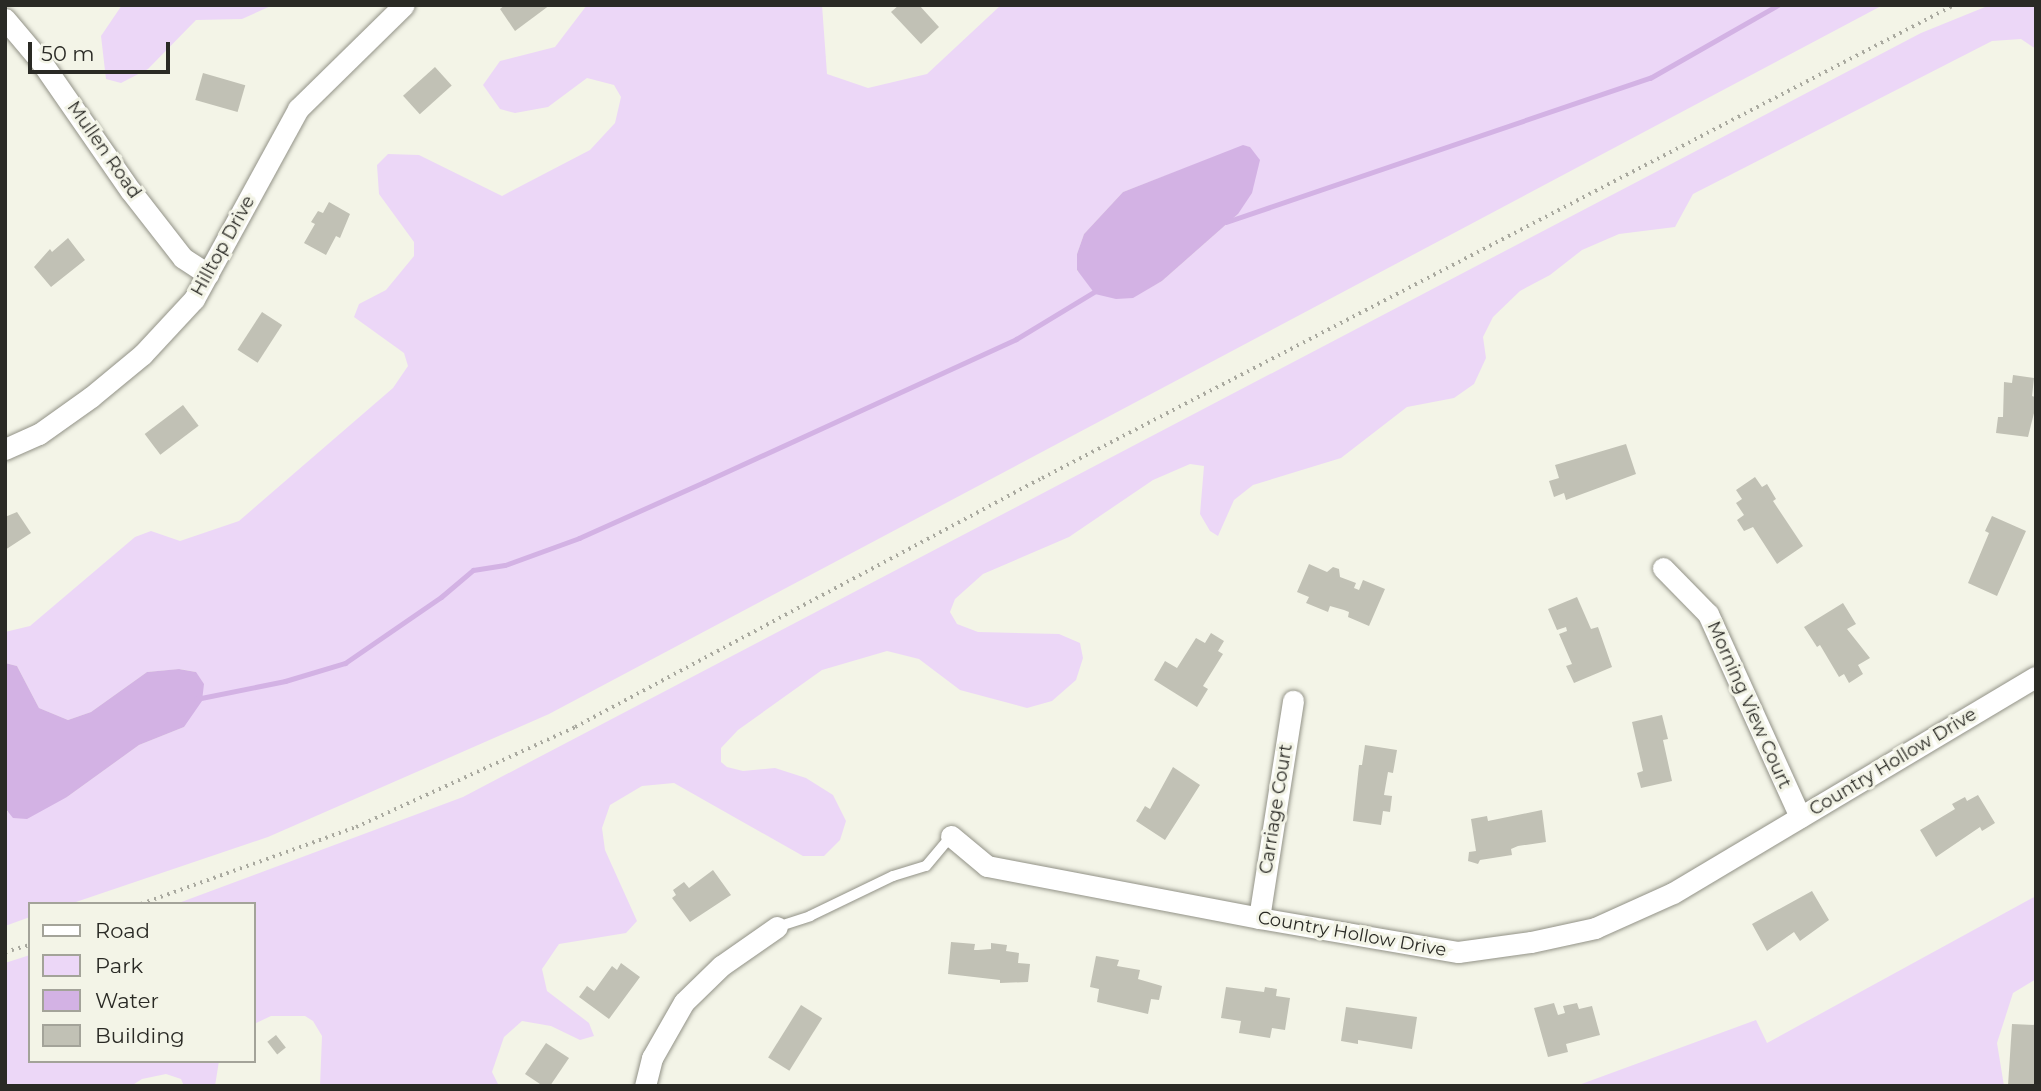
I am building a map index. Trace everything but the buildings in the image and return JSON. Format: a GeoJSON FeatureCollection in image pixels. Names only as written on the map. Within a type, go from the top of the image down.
{"type":"FeatureCollection","features":[{"type":"Feature","properties":{"kind":"street","name":"Hilltop Drive"},"geometry":{"type":"LineString","coordinates":[[5,449],[50,426],[143,354],[194,299],[298,109],[404,5]]}},
{"type":"Feature","properties":{"kind":"street","name":"Mullen Road"},"geometry":{"type":"LineString","coordinates":[[5,19],[49,73],[130,190],[183,258],[208,274]]}},
{"type":"Feature","properties":{"kind":"street","name":"Morning View Court"},"geometry":{"type":"LineString","coordinates":[[1662,568],[1708,614],[1800,817]]}},
{"type":"Feature","properties":{"kind":"street","name":"Country Hollow Drive"},"geometry":{"type":"LineString","coordinates":[[951,836],[987,866],[1259,918],[1458,952],[1531,942],[1595,928],[1660,899],[2036,677]]}},
{"type":"Feature","properties":{"kind":"street","name":"Carriage Court"},"geometry":{"type":"LineString","coordinates":[[1259,918],[1293,701]]}},
{"type":"Feature","properties":{"kind":"street"},"geometry":{"type":"LineString","coordinates":[[645,1086],[652,1058],[684,1002],[720,966],[777,927]]}},
{"type":"Feature","properties":{"kind":"lane"},"geometry":{"type":"LineString","coordinates":[[777,927],[810,916],[892,876],[926,866],[951,836]]}},
{"type":"Feature","properties":{"kind":"path"},"geometry":{"type":"LineString","coordinates":[[147,902],[346,831],[575,727],[1042,478],[1954,5]]}},
{"type":"Feature","properties":{"kind":"path"},"geometry":{"type":"LineString","coordinates":[[5,952],[28,946]]}},
{"type":"Feature","properties":{"kind":"green space"},"geometry":{"type":"Polygon","coordinates":[[[122,5],[273,5],[242,19],[196,20],[148,69],[121,83],[106,79],[101,36],[122,5]]]}},
{"type":"Feature","properties":{"kind":"green space"},"geometry":{"type":"Polygon","coordinates":[[[587,5],[822,5],[827,74],[868,88],[927,74],[1001,5],[1883,5],[549,714],[268,837],[76,902],[28,902],[28,918],[5,926],[5,808],[7,812],[67,797],[139,745],[184,727],[196,672],[180,669],[147,672],[91,712],[68,720],[39,708],[17,666],[5,663],[5,632],[30,626],[135,537],[151,531],[180,541],[239,521],[393,388],[408,366],[404,353],[354,317],[359,304],[386,290],[414,256],[414,242],[379,194],[377,165],[388,154],[419,155],[502,196],[590,150],[615,123],[621,97],[614,85],[587,78],[548,107],[515,113],[500,109],[483,85],[500,61],[555,47],[587,5]],[[1243,146],[1123,192],[1084,234],[1077,254],[1077,271],[1133,297],[1162,281],[1238,214],[1250,147],[1243,146]]]}},
{"type":"Feature","properties":{"kind":"green space"},"geometry":{"type":"Polygon","coordinates":[[[1990,5],[2036,5],[2036,49],[2021,39],[1992,41],[1693,194],[1675,227],[1619,234],[1582,250],[1550,275],[1520,291],[1493,317],[1483,337],[1486,358],[1474,384],[1454,398],[1407,407],[1341,458],[1253,485],[1234,500],[1218,536],[1210,531],[1200,514],[1204,466],[1190,464],[1153,480],[1069,537],[983,574],[955,599],[950,612],[957,624],[978,632],[1059,634],[1080,643],[1083,658],[1076,680],[1052,701],[1027,708],[960,690],[919,659],[887,651],[822,670],[738,730],[721,748],[721,762],[727,767],[743,771],[775,768],[806,778],[833,795],[846,821],[840,840],[824,856],[803,856],[674,783],[642,786],[610,805],[602,828],[605,850],[637,921],[626,933],[559,944],[542,969],[547,991],[589,1023],[594,1036],[580,1040],[551,1026],[522,1021],[504,1037],[492,1072],[499,1086],[320,1086],[322,1036],[313,1021],[305,1016],[271,1016],[256,1023],[256,902],[181,902],[463,797],[1921,33],[1990,5]]]}},
{"type":"Feature","properties":{"kind":"green space"},"geometry":{"type":"Polygon","coordinates":[[[2036,896],[2036,979],[2013,993],[1997,1043],[2004,1086],[1576,1086],[1756,1020],[1767,1043],[2036,896]]]}},
{"type":"Feature","properties":{"kind":"green space"},"geometry":{"type":"Polygon","coordinates":[[[28,956],[28,1063],[219,1063],[215,1086],[184,1086],[181,1079],[166,1074],[142,1079],[131,1086],[5,1086],[5,963],[28,956]]]}},
{"type":"Feature","properties":{"kind":"water"},"geometry":{"type":"Polygon","coordinates":[[[1243,145],[1250,147],[1260,160],[1252,193],[1238,214],[1162,281],[1133,298],[1116,299],[1095,294],[1077,270],[1077,254],[1084,234],[1123,192],[1243,145]]]}},
{"type":"Feature","properties":{"kind":"water"},"geometry":{"type":"Polygon","coordinates":[[[5,663],[17,666],[39,708],[68,720],[91,712],[147,672],[179,669],[196,672],[204,684],[202,701],[184,727],[139,745],[67,797],[27,819],[13,818],[5,808],[5,663]]]}},
{"type":"Feature","properties":{"kind":"waterway"},"geometry":{"type":"LineString","coordinates":[[1226,222],[1650,78],[1778,5]]}},
{"type":"Feature","properties":{"kind":"waterway"},"geometry":{"type":"LineString","coordinates":[[196,699],[285,681],[345,663],[441,597],[473,570],[505,565],[579,538],[704,482],[1016,339],[1097,290]]}}]}
